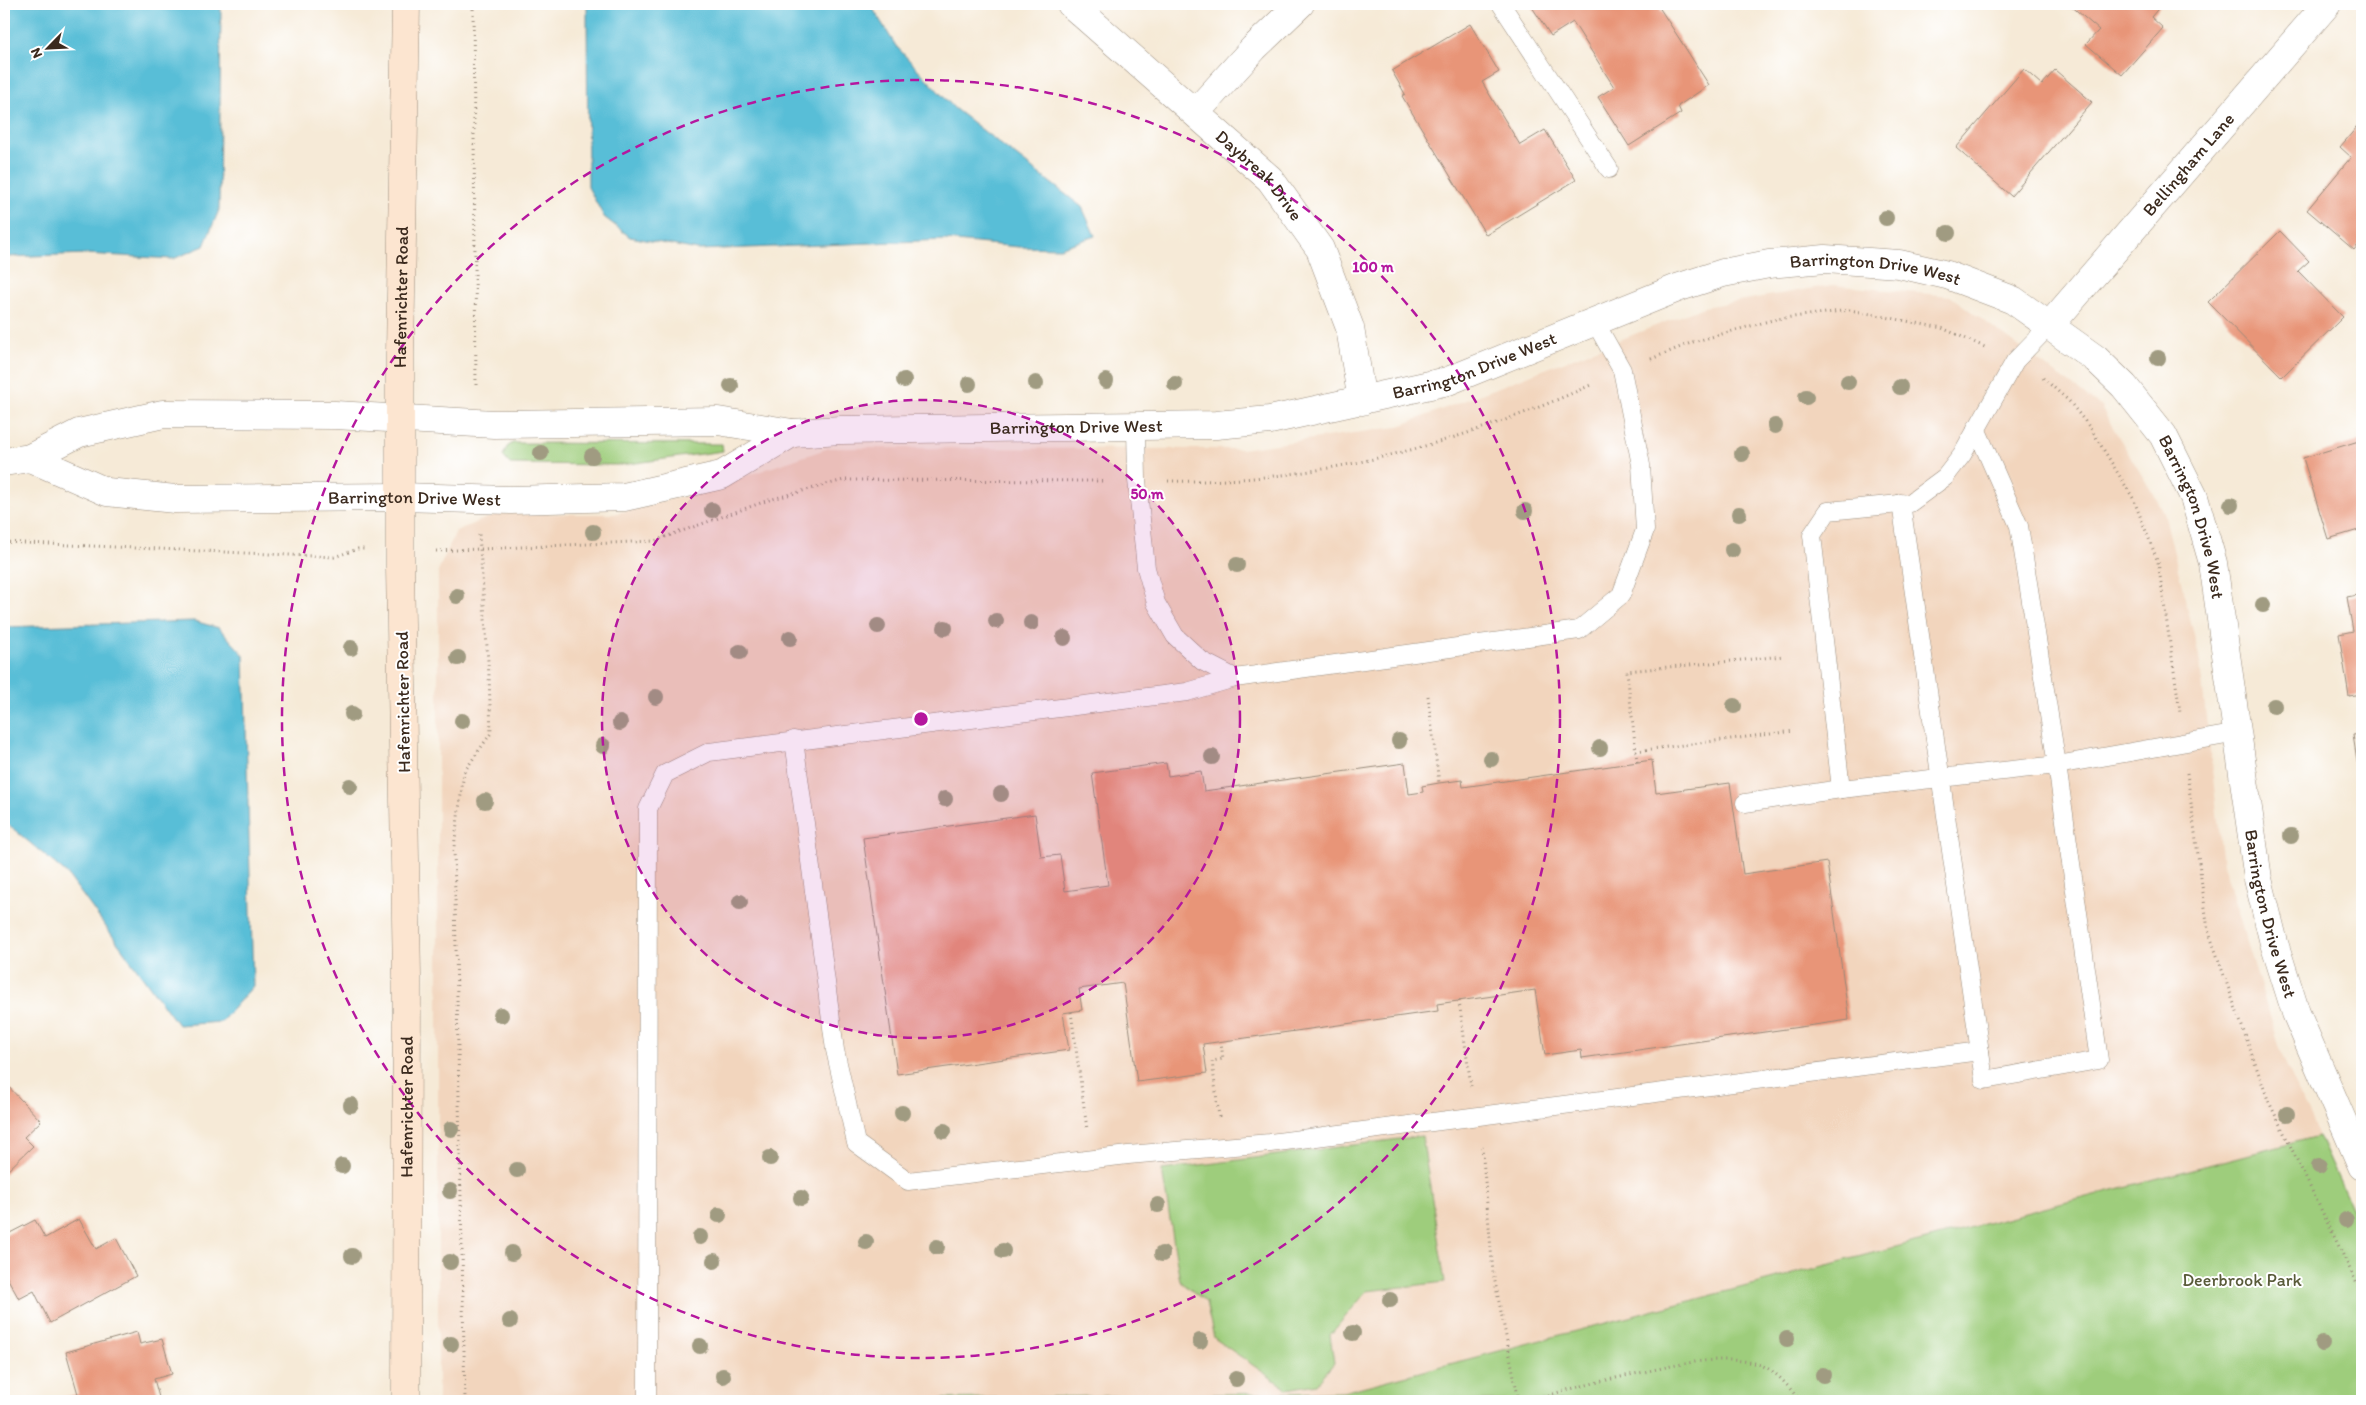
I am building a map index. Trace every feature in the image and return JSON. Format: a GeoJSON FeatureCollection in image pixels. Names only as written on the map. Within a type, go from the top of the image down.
{"type":"FeatureCollection","features":[{"type":"Feature","properties":{"kind":"street","name":"Hafenrichter Road"},"geometry":{"type":"LineString","coordinates":[[406,4],[400,419],[407,977],[406,1401]]}},
{"type":"Feature","properties":{"kind":"street","name":"Daybreak Drive"},"geometry":{"type":"LineString","coordinates":[[1071,4],[1270,178],[1320,249],[1350,328],[1362,401]]}},
{"type":"Feature","properties":{"kind":"street"},"geometry":{"type":"LineString","coordinates":[[1196,112],[1254,48],[1300,4]]}},
{"type":"Feature","properties":{"kind":"street","name":"Bellingham Lane"},"geometry":{"type":"LineString","coordinates":[[2050,325],[2327,4]]}},
{"type":"Feature","properties":{"kind":"street","name":"Barrington Drive West"},"geometry":{"type":"LineString","coordinates":[[17,460],[79,433],[163,414],[335,415],[494,424],[718,421],[792,433],[841,430],[1136,428],[1216,425],[1270,420],[1448,381],[1680,287],[1723,272],[1769,264],[1825,259],[1899,264],[1947,275],[2013,300],[2096,359],[2124,386],[2162,435],[2194,497],[2213,563],[2258,879],[2274,943],[2296,1013],[2362,1166]]}},
{"type":"Feature","properties":{"kind":"street","name":"Barrington Drive West"},"geometry":{"type":"LineString","coordinates":[[17,460],[107,492],[175,499],[400,497],[511,500],[624,497],[722,475],[792,433]]}},
{"type":"Feature","properties":{"kind":"lane"},"geometry":{"type":"LineString","coordinates":[[1501,4],[1610,170]]}},
{"type":"Feature","properties":{"kind":"lane"},"geometry":{"type":"LineString","coordinates":[[648,1401],[648,809],[665,774],[709,752],[1187,692],[1235,678],[1579,630],[1621,595],[1645,530],[1641,465],[1622,370],[1595,322]]}},
{"type":"Feature","properties":{"kind":"lane"},"geometry":{"type":"LineString","coordinates":[[1841,789],[1812,535],[1828,511],[1910,503],[1945,478],[1962,455],[2015,360],[2050,325]]}},
{"type":"Feature","properties":{"kind":"lane"},"geometry":{"type":"LineString","coordinates":[[1136,428],[1137,480],[1146,568],[1156,604],[1175,636],[1195,655],[1202,661],[1235,678]]}},
{"type":"Feature","properties":{"kind":"lane"},"geometry":{"type":"LineString","coordinates":[[1901,503],[1984,1080],[2099,1060],[2057,765],[2019,526],[1976,428]]}},
{"type":"Feature","properties":{"kind":"lane"},"geometry":{"type":"LineString","coordinates":[[1745,803],[1841,789],[2057,765],[2238,733]]}},
{"type":"Feature","properties":{"kind":"lane"},"geometry":{"type":"LineString","coordinates":[[794,740],[835,1050],[856,1143],[908,1181],[1223,1147],[1980,1051]]}},
{"type":"Feature","properties":{"kind":"path"},"geometry":{"type":"LineString","coordinates":[[473,4],[476,396]]}},
{"type":"Feature","properties":{"kind":"path"},"geometry":{"type":"LineString","coordinates":[[1658,356],[1693,342],[1776,319],[1850,310],[1942,328],[1966,338]]}},
{"type":"Feature","properties":{"kind":"path"},"geometry":{"type":"LineString","coordinates":[[1183,481],[1240,479],[1323,470],[1428,445],[1520,414],[1572,393]]}},
{"type":"Feature","properties":{"kind":"path"},"geometry":{"type":"LineString","coordinates":[[2069,401],[2091,429],[2133,498],[2158,562],[2179,698]]}},
{"type":"Feature","properties":{"kind":"path"},"geometry":{"type":"LineString","coordinates":[[449,551],[654,541],[769,500],[844,480],[1078,481]]}},
{"type":"Feature","properties":{"kind":"path"},"geometry":{"type":"LineString","coordinates":[[465,1401],[454,847],[464,772],[491,733],[489,675],[478,525]]}},
{"type":"Feature","properties":{"kind":"path"},"geometry":{"type":"LineString","coordinates":[[4,542],[334,557],[358,549]]}},
{"type":"Feature","properties":{"kind":"path"},"geometry":{"type":"LineString","coordinates":[[1637,762],[1627,671],[1784,656]]}},
{"type":"Feature","properties":{"kind":"path"},"geometry":{"type":"LineString","coordinates":[[1428,696],[1440,783]]}},
{"type":"Feature","properties":{"kind":"path"},"geometry":{"type":"LineString","coordinates":[[1636,751],[1794,731]]}},
{"type":"Feature","properties":{"kind":"path"},"geometry":{"type":"LineString","coordinates":[[2188,783],[2208,930],[2268,1100],[2362,1294]]}},
{"type":"Feature","properties":{"kind":"path"},"geometry":{"type":"LineString","coordinates":[[1459,1001],[1478,1116],[1493,1272],[1519,1401]]}},
{"type":"Feature","properties":{"kind":"path"},"geometry":{"type":"LineString","coordinates":[[1072,1012],[1091,1160]]}},
{"type":"Feature","properties":{"kind":"path"},"geometry":{"type":"LineString","coordinates":[[1221,1042],[1223,1059],[1212,1061],[1223,1147]]}},
{"type":"Feature","properties":{"kind":"path"},"geometry":{"type":"LineString","coordinates":[[1529,1401],[1584,1384],[1707,1360],[1754,1363],[1768,1368],[1787,1385],[1800,1401]]}},
{"type":"Feature","properties":{"kind":"shaded area"},"geometry":{"type":"Polygon","coordinates":[[[1832,285],[1950,296],[2100,406],[2164,512],[2199,656],[2223,865],[2283,1058],[2319,1136],[1343,1392],[814,1401],[438,1401],[438,571],[456,531],[496,514],[614,514],[695,493],[829,448],[1242,449],[1397,427],[1704,307],[1832,285]]]}},
{"type":"Feature","properties":{"kind":"green space"},"geometry":{"type":"Polygon","coordinates":[[[513,443],[722,444],[723,451],[621,465],[510,464],[503,456],[507,447],[513,443]]]}},
{"type":"Feature","properties":{"kind":"green space"},"geometry":{"type":"Polygon","coordinates":[[[1422,1136],[1445,1282],[1367,1291],[1330,1335],[1334,1363],[1316,1384],[1287,1389],[1214,1338],[1206,1302],[1180,1281],[1162,1170],[1422,1136]]]}},
{"type":"Feature","properties":{"kind":"green space","name":"Deerbrook Park"},"geometry":{"type":"Polygon","coordinates":[[[2319,1136],[2362,1231],[2362,1401],[814,1401],[1343,1392],[2319,1136]]]}},
{"type":"Feature","properties":{"kind":"water"},"geometry":{"type":"Polygon","coordinates":[[[4,4],[221,4],[219,210],[204,246],[173,259],[87,254],[4,257],[4,4]]]}},
{"type":"Feature","properties":{"kind":"water"},"geometry":{"type":"Polygon","coordinates":[[[587,4],[870,4],[896,46],[954,108],[1082,207],[1095,236],[1060,248],[1019,247],[945,240],[698,250],[630,237],[604,217],[588,187],[587,4]]]}},
{"type":"Feature","properties":{"kind":"water"},"geometry":{"type":"Polygon","coordinates":[[[194,621],[219,628],[244,655],[253,986],[221,1022],[178,1025],[67,874],[4,821],[4,627],[194,621]]]}},
{"type":"Feature","properties":{"kind":"building"},"geometry":{"type":"Polygon","coordinates":[[[1530,4],[1657,4],[1709,85],[1678,106],[1681,113],[1629,146],[1598,97],[1614,87],[1573,22],[1551,36],[1530,4]]]}},
{"type":"Feature","properties":{"kind":"building"},"geometry":{"type":"Polygon","coordinates":[[[2069,4],[2162,4],[2151,17],[2163,28],[2122,75],[2086,44],[2099,30],[2069,4]]]}},
{"type":"Feature","properties":{"kind":"building"},"geometry":{"type":"Polygon","coordinates":[[[1470,24],[1499,72],[1482,82],[1520,145],[1545,130],[1576,180],[1486,235],[1402,96],[1405,94],[1392,71],[1470,24]]]}},
{"type":"Feature","properties":{"kind":"building"},"geometry":{"type":"Polygon","coordinates":[[[2024,69],[2042,85],[2055,70],[2092,102],[2011,196],[1956,148],[2024,69]]]}},
{"type":"Feature","properties":{"kind":"building"},"geometry":{"type":"Polygon","coordinates":[[[2357,127],[2362,131],[2362,240],[2354,250],[2307,210],[2351,157],[2340,147],[2357,127]]]}},
{"type":"Feature","properties":{"kind":"building"},"geometry":{"type":"Polygon","coordinates":[[[2280,231],[2309,261],[2298,271],[2343,317],[2282,377],[2208,302],[2280,231]]]}},
{"type":"Feature","properties":{"kind":"building"},"geometry":{"type":"Polygon","coordinates":[[[2362,440],[2362,529],[2328,539],[2303,458],[2362,440]]]}},
{"type":"Feature","properties":{"kind":"building"},"geometry":{"type":"Polygon","coordinates":[[[2362,594],[2362,694],[2349,696],[2339,634],[2353,631],[2347,597],[2362,594]]]}},
{"type":"Feature","properties":{"kind":"building"},"geometry":{"type":"Polygon","coordinates":[[[2362,734],[2362,786],[2361,786],[2353,735],[2362,734]]]}},
{"type":"Feature","properties":{"kind":"building"},"geometry":{"type":"Polygon","coordinates":[[[1652,760],[1656,793],[1730,783],[1743,874],[1827,862],[1849,1020],[1582,1058],[1581,1050],[1545,1055],[1535,990],[1437,1004],[1438,1011],[1203,1044],[1207,1073],[1137,1082],[1123,983],[1079,989],[1082,1010],[1063,1013],[1069,1050],[897,1074],[863,838],[1035,814],[1041,857],[1060,855],[1065,891],[1108,885],[1092,773],[1166,763],[1168,776],[1201,771],[1204,791],[1405,763],[1409,794],[1423,792],[1422,786],[1439,783],[1462,780],[1463,787],[1652,760]]]}},
{"type":"Feature","properties":{"kind":"building"},"geometry":{"type":"Polygon","coordinates":[[[4,1082],[41,1121],[24,1137],[33,1146],[4,1174],[4,1082]]]}},
{"type":"Feature","properties":{"kind":"building"},"geometry":{"type":"Polygon","coordinates":[[[79,1219],[96,1249],[116,1238],[136,1276],[50,1323],[34,1291],[19,1299],[4,1272],[4,1236],[35,1220],[45,1238],[79,1219]]]}},
{"type":"Feature","properties":{"kind":"building"},"geometry":{"type":"Polygon","coordinates":[[[137,1332],[140,1344],[162,1339],[172,1374],[154,1379],[160,1401],[62,1401],[61,1398],[78,1394],[66,1352],[137,1332]]]}}]}
